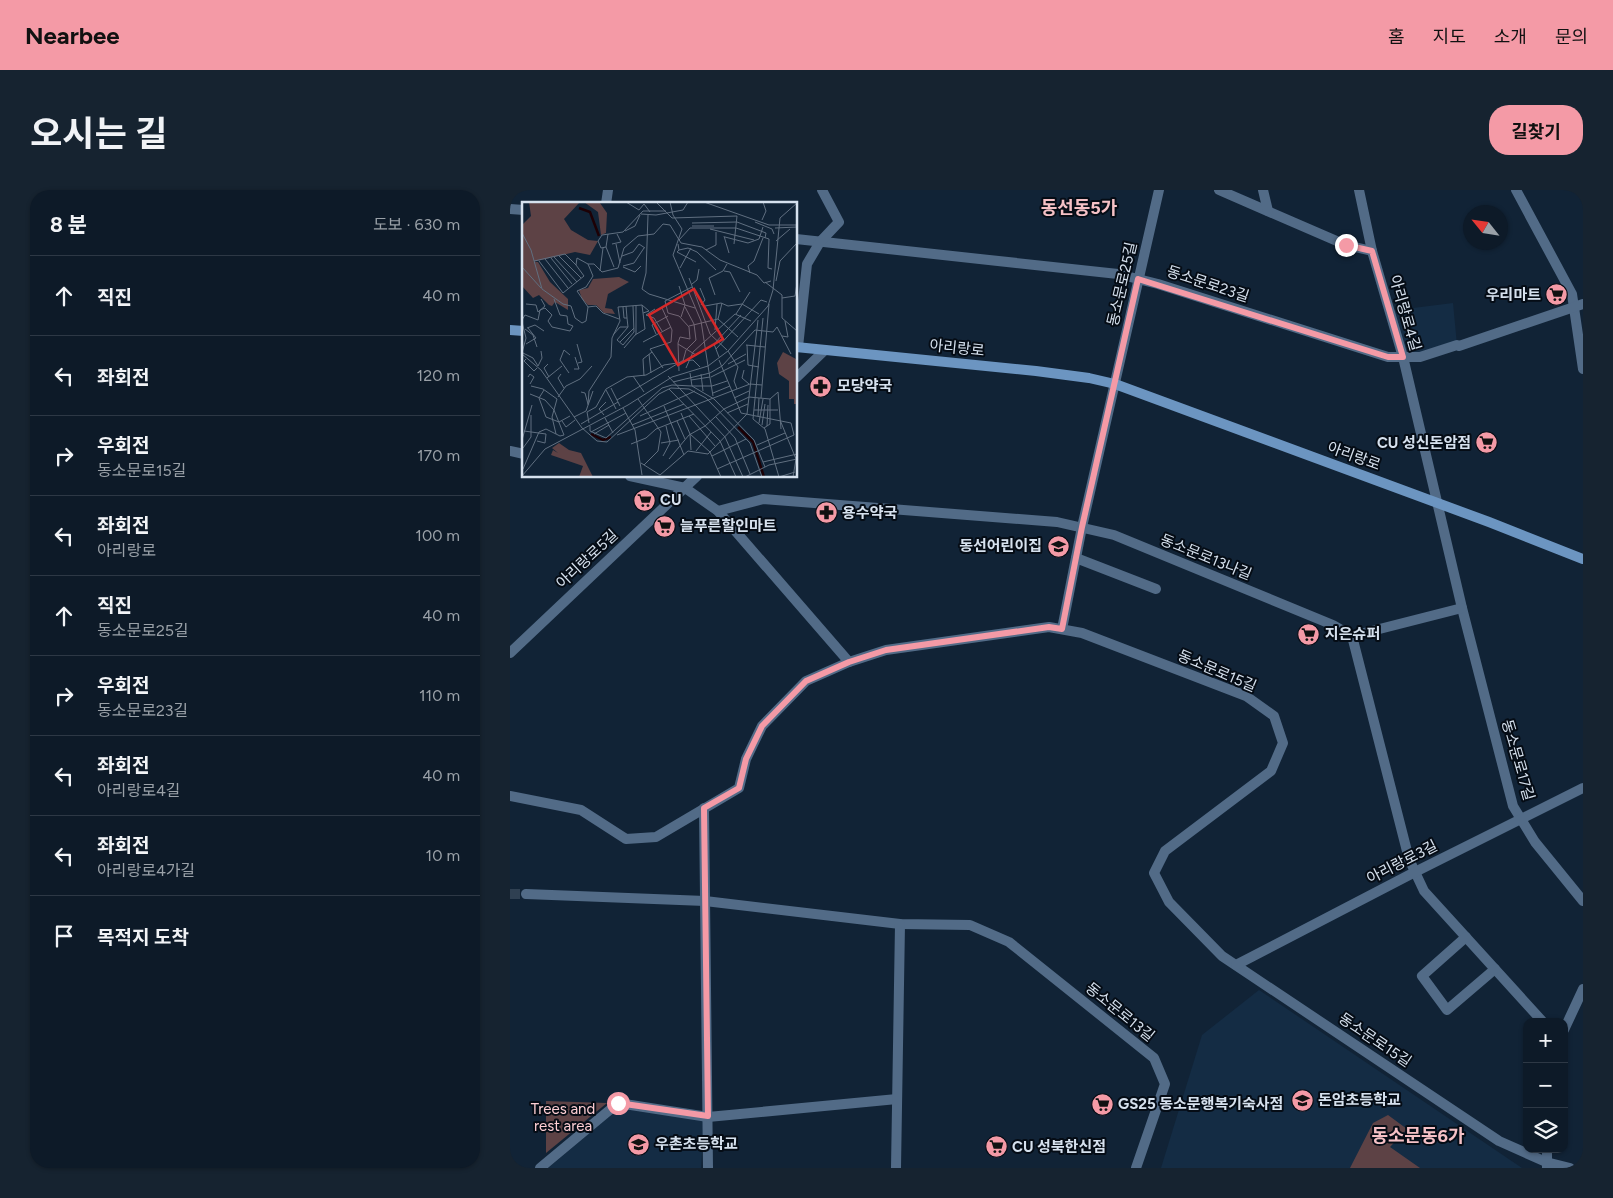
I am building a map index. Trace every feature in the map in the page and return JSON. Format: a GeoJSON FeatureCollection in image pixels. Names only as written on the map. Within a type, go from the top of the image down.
{"type":"FeatureCollection","features":[{"type":"Feature","properties":{"kind":"main road","name":"아리랑로"},"geometry":{"type":"LineString","coordinates":[[798,347],[1045,372],[1089,378],[1114,384],[1583,558]]}},
{"type":"Feature","properties":{"kind":"street"},"geometry":{"type":"LineString","coordinates":[[798,338],[806,264],[820,242],[839,222],[822,190]]}},
{"type":"Feature","properties":{"kind":"street","name":"동소문로25길"},"geometry":{"type":"LineString","coordinates":[[1114,384],[1159,190]]}},
{"type":"Feature","properties":{"kind":"street"},"geometry":{"type":"LineString","coordinates":[[1219,190],[1346,245],[1372,251]]}},
{"type":"Feature","properties":{"kind":"street"},"geometry":{"type":"LineString","coordinates":[[1263,190],[1268,211]]}},
{"type":"Feature","properties":{"kind":"street","name":"아리랑로4길"},"geometry":{"type":"LineString","coordinates":[[1359,190],[1372,251],[1403,357],[1436,502]]}},
{"type":"Feature","properties":{"kind":"street"},"geometry":{"type":"LineString","coordinates":[[1516,190],[1578,305],[1583,368]]}},
{"type":"Feature","properties":{"kind":"street","name":"동소문로23길"},"geometry":{"type":"LineString","coordinates":[[798,239],[1118,274],[1388,357],[1420,357],[1457,345],[1459,346],[1578,305]]}},
{"type":"Feature","properties":{"kind":"street"},"geometry":{"type":"LineString","coordinates":[[798,376],[825,350]]}},
{"type":"Feature","properties":{"kind":"street"},"geometry":{"type":"LineString","coordinates":[[1062,629],[1082,527],[1114,384]]}},
{"type":"Feature","properties":{"kind":"street"},"geometry":{"type":"LineString","coordinates":[[639,478],[685,488],[718,511],[849,662]]}},
{"type":"Feature","properties":{"kind":"street","name":"아리랑로5길"},"geometry":{"type":"LineString","coordinates":[[510,653],[695,478]]}},
{"type":"Feature","properties":{"kind":"street","name":"동소문로13나길"},"geometry":{"type":"LineString","coordinates":[[718,511],[763,498],[1057,522],[1114,535],[1333,625],[1352,636]]}},
{"type":"Feature","properties":{"kind":"street","name":"동소문로17길"},"geometry":{"type":"LineString","coordinates":[[1436,502],[1514,806],[1535,842],[1583,902]]}},
{"type":"Feature","properties":{"kind":"street"},"geometry":{"type":"LineString","coordinates":[[1076,558],[1156,589]]}},
{"type":"Feature","properties":{"kind":"street"},"geometry":{"type":"LineString","coordinates":[[1462,608],[1352,636],[1408,859],[1424,891],[1540,1018]]}},
{"type":"Feature","properties":{"kind":"street","name":"동소문로15길"},"geometry":{"type":"LineString","coordinates":[[510,796],[581,810],[626,839],[656,837],[739,788],[746,759],[762,726],[806,681],[849,662],[886,650],[1049,627],[1082,633],[1246,696],[1274,716],[1283,743],[1271,770],[1165,851],[1154,873],[1169,902],[1222,956],[1499,1141],[1546,1166],[1570,1168]]}},
{"type":"Feature","properties":{"kind":"street","name":"아리랑로3길"},"geometry":{"type":"LineString","coordinates":[[1236,965],[1415,872],[1583,788]]}},
{"type":"Feature","properties":{"kind":"street"},"geometry":{"type":"LineString","coordinates":[[704,808],[708,1168]]}},
{"type":"Feature","properties":{"kind":"street"},"geometry":{"type":"LineString","coordinates":[[526,894],[705,901],[900,924],[896,1168]]}},
{"type":"Feature","properties":{"kind":"street","name":"동소문로13길"},"geometry":{"type":"LineString","coordinates":[[900,924],[970,925],[1009,942],[1154,1058],[1165,1084],[1136,1168]]}},
{"type":"Feature","properties":{"kind":"street"},"geometry":{"type":"LineString","coordinates":[[1466,937],[1422,976],[1447,1010],[1495,969]]}},
{"type":"Feature","properties":{"kind":"street"},"geometry":{"type":"LineString","coordinates":[[1568,1021],[1583,989]]}},
{"type":"Feature","properties":{"kind":"street"},"geometry":{"type":"LineString","coordinates":[[540,1168],[618,1103],[708,1116],[897,1099]]}},
{"type":"Feature","properties":{"kind":"street"},"geometry":{"type":"LineString","coordinates":[[1546,1166],[1547,1153]]}},
{"type":"Feature","properties":{"kind":"shaded area"},"geometry":{"type":"Polygon","coordinates":[[[1453,303],[1457,345],[1403,357],[1389,311],[1453,303]]]}},
{"type":"Feature","properties":{"kind":"shaded area","name":"돈암초등학교"},"geometry":{"type":"Polygon","coordinates":[[[1259,990],[1522,1168],[1161,1168],[1202,1035],[1259,990]]]}},
{"type":"Feature","properties":{"kind":"shaded area","name":"우촌초등학교"},"geometry":{"type":"Polygon","coordinates":[[[620,1107],[704,1119],[701,1168],[548,1168],[620,1107]]]}},
{"type":"Feature","properties":{"kind":"green space","name":"Trees and rest area"},"geometry":{"type":"Polygon","coordinates":[[[546,1101],[607,1103],[546,1153],[546,1101]]]}},
{"type":"Feature","properties":{"kind":"green space"},"geometry":{"type":"Polygon","coordinates":[[[1388,1115],[1407,1129],[1390,1147],[1420,1168],[1350,1168],[1373,1123],[1388,1115]]]}},
{"type":"Feature","properties":{"kind":"tunnel"},"geometry":{"type":"LineString","coordinates":[[510,894],[526,894]]}},
{"type":"Feature","properties":{"kind":"place","name":"우리마트"},"geometry":{"type":"Point","coordinates":[1557,295]}},
{"type":"Feature","properties":{"kind":"place","name":"모당약국"},"geometry":{"type":"Point","coordinates":[821,386]}},
{"type":"Feature","properties":{"kind":"place","name":"CU 성신돈암점"},"geometry":{"type":"Point","coordinates":[1487,443]}},
{"type":"Feature","properties":{"kind":"place","name":"CU"},"geometry":{"type":"Point","coordinates":[644,500]}},
{"type":"Feature","properties":{"kind":"place","name":"용수약국"},"geometry":{"type":"Point","coordinates":[826,513]}},
{"type":"Feature","properties":{"kind":"place","name":"늘푸른할인마트"},"geometry":{"type":"Point","coordinates":[664,526]}},
{"type":"Feature","properties":{"kind":"place","name":"동선어린이집"},"geometry":{"type":"Point","coordinates":[1058,546]}},
{"type":"Feature","properties":{"kind":"place","name":"지은슈퍼"},"geometry":{"type":"Point","coordinates":[1309,634]}},
{"type":"Feature","properties":{"kind":"place","name":"돈암초등학교"},"geometry":{"type":"Point","coordinates":[1302,1100]}},
{"type":"Feature","properties":{"kind":"place","name":"GS25 동소문행복기숙사점"},"geometry":{"type":"Point","coordinates":[1102,1104]}},
{"type":"Feature","properties":{"kind":"place","name":"우촌초등학교"},"geometry":{"type":"Point","coordinates":[639,1144]}},
{"type":"Feature","properties":{"kind":"place","name":"CU 성북한신점"},"geometry":{"type":"Point","coordinates":[996,1147]}},
{"type":"Feature","properties":{"kind":"district","name":"동선동5가"},"geometry":{"type":"Point","coordinates":[1079,208]}},
{"type":"Feature","properties":{"kind":"district","name":"동소문동6가"},"geometry":{"type":"Point","coordinates":[1418,1136]}},
{"type":"Feature","properties":{"kind":"route"},"geometry":{"type":"LineString","coordinates":[[618,1103],[708,1116],[704,808],[739,788],[746,759],[762,726],[806,681],[849,662],[886,650],[1049,627],[1062,629],[1082,527],[1138,279],[1388,357],[1403,357],[1372,251],[1346,245]]}}]}
